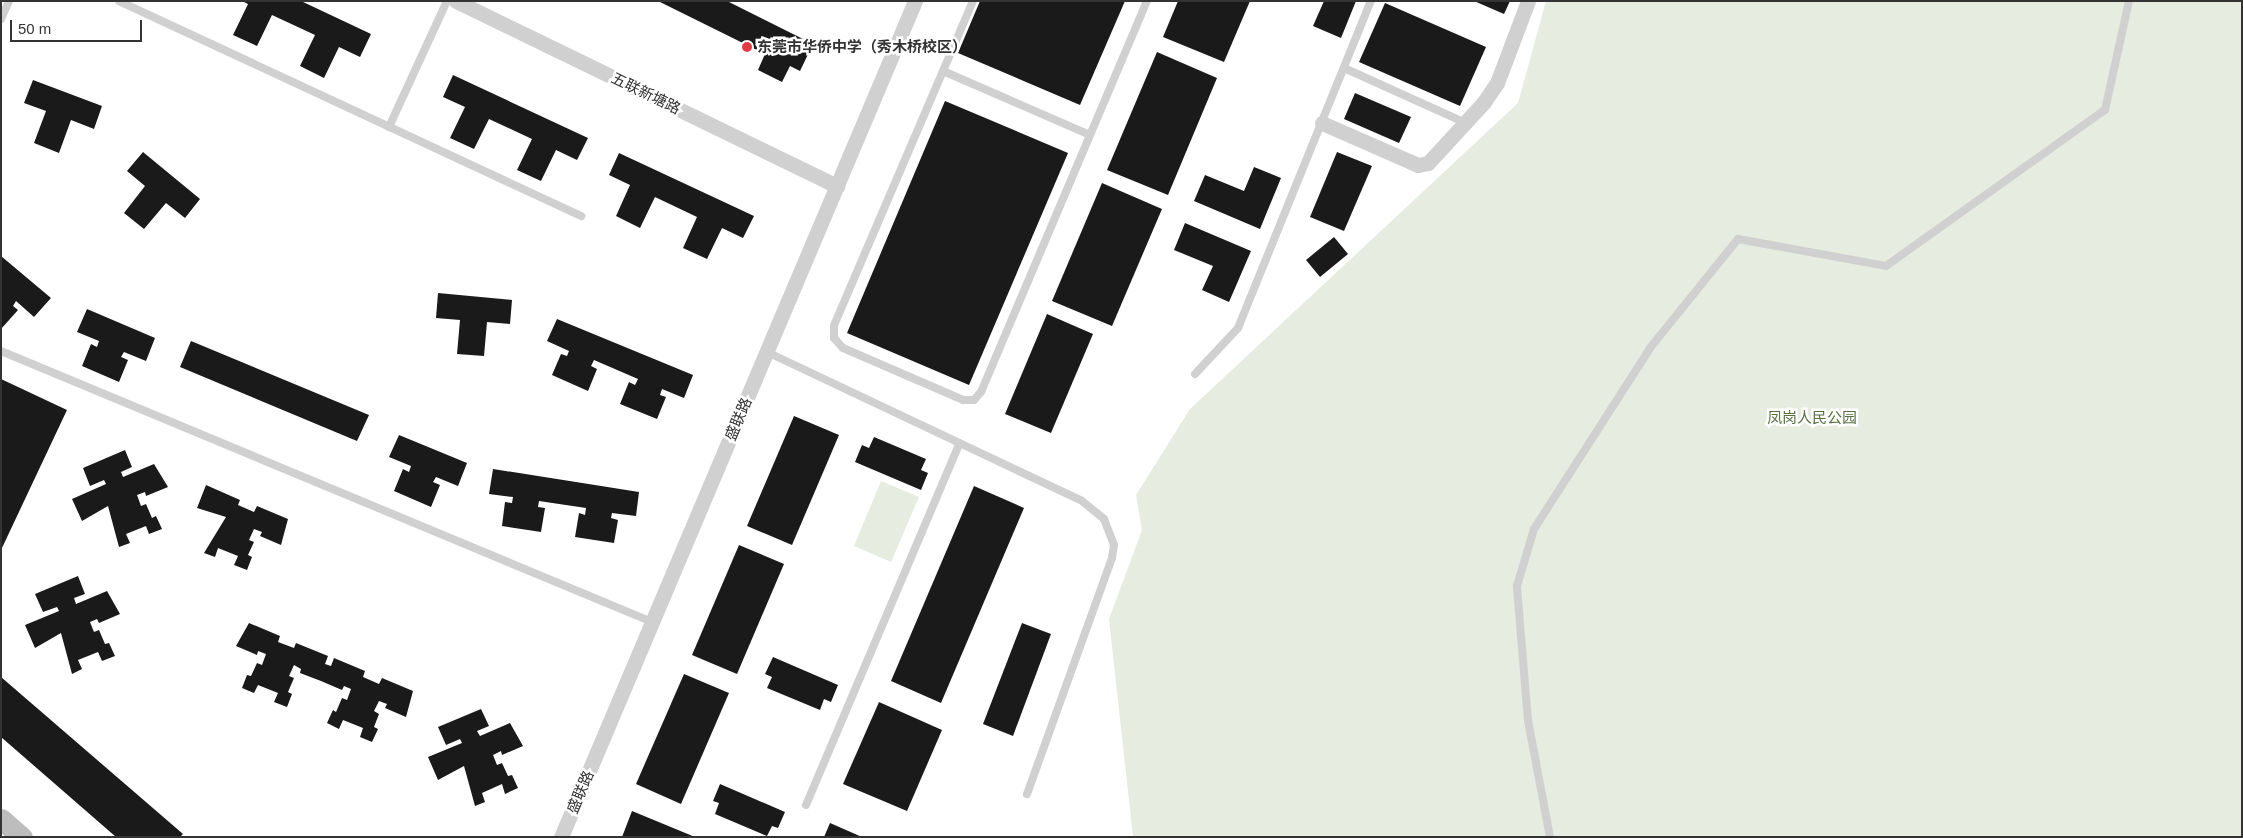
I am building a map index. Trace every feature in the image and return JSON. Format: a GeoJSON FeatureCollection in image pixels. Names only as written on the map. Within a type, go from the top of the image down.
{"type":"FeatureCollection","features":[{"type":"Feature","properties":{"kind":"street","name":"五联新塘路"},"geometry":{"type":"LineString","coordinates":[[456,1],[837,186]]}},
{"type":"Feature","properties":{"kind":"street","name":"盛联路"},"geometry":{"type":"LineString","coordinates":[[562,837],[915,1]]}},
{"type":"Feature","properties":{"kind":"street"},"geometry":{"type":"LineString","coordinates":[[1322,123],[1418,165],[1428,162],[1466,123],[1497,83],[1528,1]]}},
{"type":"Feature","properties":{"kind":"street"},"geometry":{"type":"LineString","coordinates":[[1,819],[22,837]]}},
{"type":"Feature","properties":{"kind":"lane"},"geometry":{"type":"LineString","coordinates":[[1,19],[9,1]]}},
{"type":"Feature","properties":{"kind":"lane"},"geometry":{"type":"LineString","coordinates":[[119,1],[581,216]]}},
{"type":"Feature","properties":{"kind":"lane"},"geometry":{"type":"LineString","coordinates":[[389,127],[447,1]]}},
{"type":"Feature","properties":{"kind":"lane"},"geometry":{"type":"LineString","coordinates":[[972,1],[834,326],[834,338],[843,348],[963,400],[974,400],[982,392],[1147,1]]}},
{"type":"Feature","properties":{"kind":"lane"},"geometry":{"type":"LineString","coordinates":[[1195,374],[1238,328],[1371,1]]}},
{"type":"Feature","properties":{"kind":"lane"},"geometry":{"type":"LineString","coordinates":[[1550,837],[1528,721],[1516,586],[1534,529],[1650,348],[1738,239],[1886,266],[2105,110],[2129,1]]}},
{"type":"Feature","properties":{"kind":"lane"},"geometry":{"type":"LineString","coordinates":[[1344,68],[1466,123]]}},
{"type":"Feature","properties":{"kind":"lane"},"geometry":{"type":"LineString","coordinates":[[943,71],[1090,135]]}},
{"type":"Feature","properties":{"kind":"lane"},"geometry":{"type":"LineString","coordinates":[[1,351],[652,622]]}},
{"type":"Feature","properties":{"kind":"lane"},"geometry":{"type":"LineString","coordinates":[[767,352],[1094,508],[1110,531],[1114,545],[1112,558],[1027,794]]}},
{"type":"Feature","properties":{"kind":"lane"},"geometry":{"type":"LineString","coordinates":[[806,805],[960,444]]}},
{"type":"Feature","properties":{"kind":"green space","name":"凤岗人民公园"},"geometry":{"type":"Polygon","coordinates":[[[1546,1],[2242,1],[2242,837],[1133,837],[1109,619],[1142,530],[1136,495],[1190,409],[1518,103],[1546,1]]]}},
{"type":"Feature","properties":{"kind":"green space"},"geometry":{"type":"Polygon","coordinates":[[[881,481],[919,497],[891,562],[854,546],[881,481]]]}},
{"type":"Feature","properties":{"kind":"building"},"geometry":{"type":"Polygon","coordinates":[[[242,1],[301,1],[371,34],[360,57],[339,47],[324,78],[300,66],[315,35],[272,15],[257,46],[233,35],[248,4],[242,1]]]}},
{"type":"Feature","properties":{"kind":"building"},"geometry":{"type":"Polygon","coordinates":[[[658,1],[727,1],[813,44],[800,71],[790,66],[782,82],[758,70],[765,54],[658,1]]]}},
{"type":"Feature","properties":{"kind":"building"},"geometry":{"type":"Polygon","coordinates":[[[980,1],[1125,1],[1080,105],[958,53],[980,1]]]}},
{"type":"Feature","properties":{"kind":"building"},"geometry":{"type":"Polygon","coordinates":[[[1178,1],[1250,1],[1224,62],[1163,37],[1178,1]]]}},
{"type":"Feature","properties":{"kind":"building"},"geometry":{"type":"Polygon","coordinates":[[[1324,1],[1356,1],[1341,38],[1313,26],[1324,1]]]}},
{"type":"Feature","properties":{"kind":"building"},"geometry":{"type":"Polygon","coordinates":[[[1474,1],[1510,1],[1504,14],[1474,1]]]}},
{"type":"Feature","properties":{"kind":"building"},"geometry":{"type":"Polygon","coordinates":[[[1385,3],[1486,47],[1460,106],[1359,62],[1385,3]]]}},
{"type":"Feature","properties":{"kind":"building"},"geometry":{"type":"Polygon","coordinates":[[[1157,52],[1217,78],[1168,195],[1107,170],[1157,52]]]}},
{"type":"Feature","properties":{"kind":"building"},"geometry":{"type":"Polygon","coordinates":[[[453,75],[588,138],[577,160],[556,150],[541,181],[517,170],[532,139],[489,119],[474,149],[450,138],[465,107],[443,97],[453,75]]]}},
{"type":"Feature","properties":{"kind":"building"},"geometry":{"type":"Polygon","coordinates":[[[33,80],[102,106],[94,129],[71,120],[59,153],[34,143],[46,111],[24,103],[33,80]]]}},
{"type":"Feature","properties":{"kind":"building"},"geometry":{"type":"Polygon","coordinates":[[[1355,93],[1411,117],[1399,143],[1344,119],[1355,93]]]}},
{"type":"Feature","properties":{"kind":"building"},"geometry":{"type":"Polygon","coordinates":[[[945,101],[1068,153],[969,385],[847,333],[945,101]]]}},
{"type":"Feature","properties":{"kind":"building"},"geometry":{"type":"Polygon","coordinates":[[[143,152],[200,199],[185,218],[166,203],[144,229],[124,213],[145,186],[127,171],[143,152]]]}},
{"type":"Feature","properties":{"kind":"building"},"geometry":{"type":"Polygon","coordinates":[[[1337,152],[1372,166],[1344,231],[1310,217],[1337,152]]]}},
{"type":"Feature","properties":{"kind":"building"},"geometry":{"type":"Polygon","coordinates":[[[619,153],[754,216],[743,238],[722,228],[707,259],[683,248],[697,217],[655,197],[640,228],[616,216],[630,185],[609,175],[619,153]]]}},
{"type":"Feature","properties":{"kind":"building"},"geometry":{"type":"Polygon","coordinates":[[[1254,167],[1281,178],[1260,229],[1194,201],[1205,175],[1244,191],[1254,167]]]}},
{"type":"Feature","properties":{"kind":"building"},"geometry":{"type":"Polygon","coordinates":[[[1102,183],[1162,209],[1112,326],[1052,301],[1102,183]]]}},
{"type":"Feature","properties":{"kind":"building"},"geometry":{"type":"Polygon","coordinates":[[[1185,223],[1251,251],[1229,302],[1202,290],[1213,266],[1174,250],[1185,223]]]}},
{"type":"Feature","properties":{"kind":"building"},"geometry":{"type":"Polygon","coordinates":[[[1334,237],[1348,254],[1320,277],[1306,260],[1334,237]]]}},
{"type":"Feature","properties":{"kind":"building"},"geometry":{"type":"Polygon","coordinates":[[[1,256],[51,298],[34,317],[16,301],[13,306],[18,310],[1,329],[1,256]]]}},
{"type":"Feature","properties":{"kind":"building"},"geometry":{"type":"Polygon","coordinates":[[[438,293],[512,300],[510,324],[487,322],[484,356],[457,354],[460,320],[436,318],[438,293]]]}},
{"type":"Feature","properties":{"kind":"building"},"geometry":{"type":"Polygon","coordinates":[[[87,309],[155,338],[146,361],[124,352],[121,357],[128,360],[119,382],[82,366],[91,344],[97,347],[99,341],[77,332],[87,309]]]}},
{"type":"Feature","properties":{"kind":"building"},"geometry":{"type":"Polygon","coordinates":[[[1047,314],[1093,334],[1051,433],[1005,414],[1047,314]]]}},
{"type":"Feature","properties":{"kind":"building"},"geometry":{"type":"Polygon","coordinates":[[[557,319],[693,375],[684,398],[662,389],[660,395],[666,397],[657,419],[620,404],[629,382],[635,385],[638,379],[594,360],[591,366],[597,369],[588,391],[552,375],[561,354],[567,356],[569,351],[547,341],[557,319]]]}},
{"type":"Feature","properties":{"kind":"building"},"geometry":{"type":"Polygon","coordinates":[[[191,341],[369,415],[357,441],[180,367],[191,341]]]}},
{"type":"Feature","properties":{"kind":"building"},"geometry":{"type":"Polygon","coordinates":[[[1,379],[67,410],[1,550],[1,379]]]}},
{"type":"Feature","properties":{"kind":"building"},"geometry":{"type":"Polygon","coordinates":[[[794,416],[839,435],[792,545],[747,526],[794,416]]]}},
{"type":"Feature","properties":{"kind":"building"},"geometry":{"type":"Polygon","coordinates":[[[399,435],[467,463],[458,486],[436,477],[433,482],[440,485],[431,507],[394,491],[403,469],[409,472],[411,466],[389,457],[399,435]]]}},
{"type":"Feature","properties":{"kind":"building"},"geometry":{"type":"Polygon","coordinates":[[[874,437],[926,459],[921,470],[928,473],[921,490],[855,462],[862,445],[869,448],[874,437]]]}},
{"type":"Feature","properties":{"kind":"building"},"geometry":{"type":"Polygon","coordinates":[[[125,450],[132,467],[121,472],[123,477],[154,464],[168,487],[146,496],[145,492],[137,495],[141,506],[146,504],[152,518],[156,516],[162,529],[149,534],[146,526],[126,534],[130,543],[119,547],[108,506],[82,521],[72,499],[106,484],[104,480],[90,486],[83,468],[125,450]]]}},
{"type":"Feature","properties":{"kind":"building"},"geometry":{"type":"Polygon","coordinates":[[[493,469],[639,492],[636,516],[612,513],[611,518],[618,520],[614,543],[575,537],[579,513],[585,515],[586,508],[539,501],[538,507],[545,508],[541,532],[502,526],[505,502],[512,503],[513,497],[489,494],[493,469]]]}},
{"type":"Feature","properties":{"kind":"building"},"geometry":{"type":"Polygon","coordinates":[[[206,485],[240,500],[238,505],[254,512],[257,506],[288,519],[281,545],[260,536],[262,532],[254,529],[249,540],[254,542],[248,555],[252,557],[247,570],[234,565],[238,556],[218,548],[215,557],[204,553],[226,517],[197,508],[206,485]]]}},
{"type":"Feature","properties":{"kind":"building"},"geometry":{"type":"Polygon","coordinates":[[[974,486],[1024,508],[941,703],[891,681],[974,486]]]}},
{"type":"Feature","properties":{"kind":"building"},"geometry":{"type":"Polygon","coordinates":[[[739,545],[784,564],[737,674],[692,655],[739,545]]]}},
{"type":"Feature","properties":{"kind":"building"},"geometry":{"type":"Polygon","coordinates":[[[78,576],[85,594],[74,598],[76,604],[107,591],[120,614],[99,623],[97,619],[90,622],[94,632],[99,630],[105,644],[109,643],[115,656],[102,661],[98,652],[78,660],[82,669],[72,674],[61,633],[35,648],[25,625],[59,611],[57,607],[43,612],[35,594],[78,576]]]}},
{"type":"Feature","properties":{"kind":"building"},"geometry":{"type":"Polygon","coordinates":[[[249,623],[280,636],[278,642],[294,648],[296,643],[328,656],[325,664],[331,666],[334,658],[365,671],[363,677],[379,684],[382,678],[413,691],[406,717],[385,708],[387,704],[379,701],[374,711],[379,714],[374,727],[378,729],[372,742],[360,737],[363,728],[343,720],[339,729],[327,723],[333,710],[336,712],[342,698],[347,700],[351,689],[344,686],[342,690],[300,673],[301,669],[294,665],[289,676],[294,678],[288,692],[292,694],[287,707],[274,702],[278,693],[258,685],[254,693],[242,688],[247,675],[251,676],[257,663],[262,665],[266,654],[258,651],[257,655],[236,646],[249,623]]]}},
{"type":"Feature","properties":{"kind":"building"},"geometry":{"type":"Polygon","coordinates":[[[1022,623],[1051,634],[1013,736],[983,724],[1022,623]]]}},
{"type":"Feature","properties":{"kind":"building"},"geometry":{"type":"Polygon","coordinates":[[[773,657],[838,685],[831,702],[824,699],[820,710],[767,688],[772,677],[765,674],[773,657]]]}},
{"type":"Feature","properties":{"kind":"building"},"geometry":{"type":"Polygon","coordinates":[[[684,674],[729,693],[681,804],[636,784],[684,674]]]}},
{"type":"Feature","properties":{"kind":"building"},"geometry":{"type":"Polygon","coordinates":[[[1,677],[183,834],[180,837],[116,837],[1,737],[1,677]]]}},
{"type":"Feature","properties":{"kind":"building"},"geometry":{"type":"Polygon","coordinates":[[[879,702],[942,730],[907,811],[843,784],[879,702]]]}},
{"type":"Feature","properties":{"kind":"building"},"geometry":{"type":"Polygon","coordinates":[[[481,709],[489,726],[477,731],[480,736],[510,723],[523,746],[502,755],[501,751],[493,755],[497,765],[502,763],[508,776],[512,775],[518,788],[505,794],[502,784],[482,793],[485,802],[475,806],[464,766],[438,780],[428,757],[462,743],[460,739],[446,745],[438,727],[481,709]]]}},
{"type":"Feature","properties":{"kind":"building"},"geometry":{"type":"Polygon","coordinates":[[[720,784],[785,812],[778,828],[772,826],[767,836],[715,814],[719,803],[713,801],[720,784]]]}},
{"type":"Feature","properties":{"kind":"building"},"geometry":{"type":"Polygon","coordinates":[[[632,811],[695,837],[622,837],[632,811]]]}},
{"type":"Feature","properties":{"kind":"building"},"geometry":{"type":"Polygon","coordinates":[[[830,823],[862,837],[824,837],[830,823]]]}},
{"type":"Feature","properties":{"kind":"place","name":"东莞市华侨中学（秀木桥校区）"},"geometry":{"type":"Point","coordinates":[747,47]}}]}
